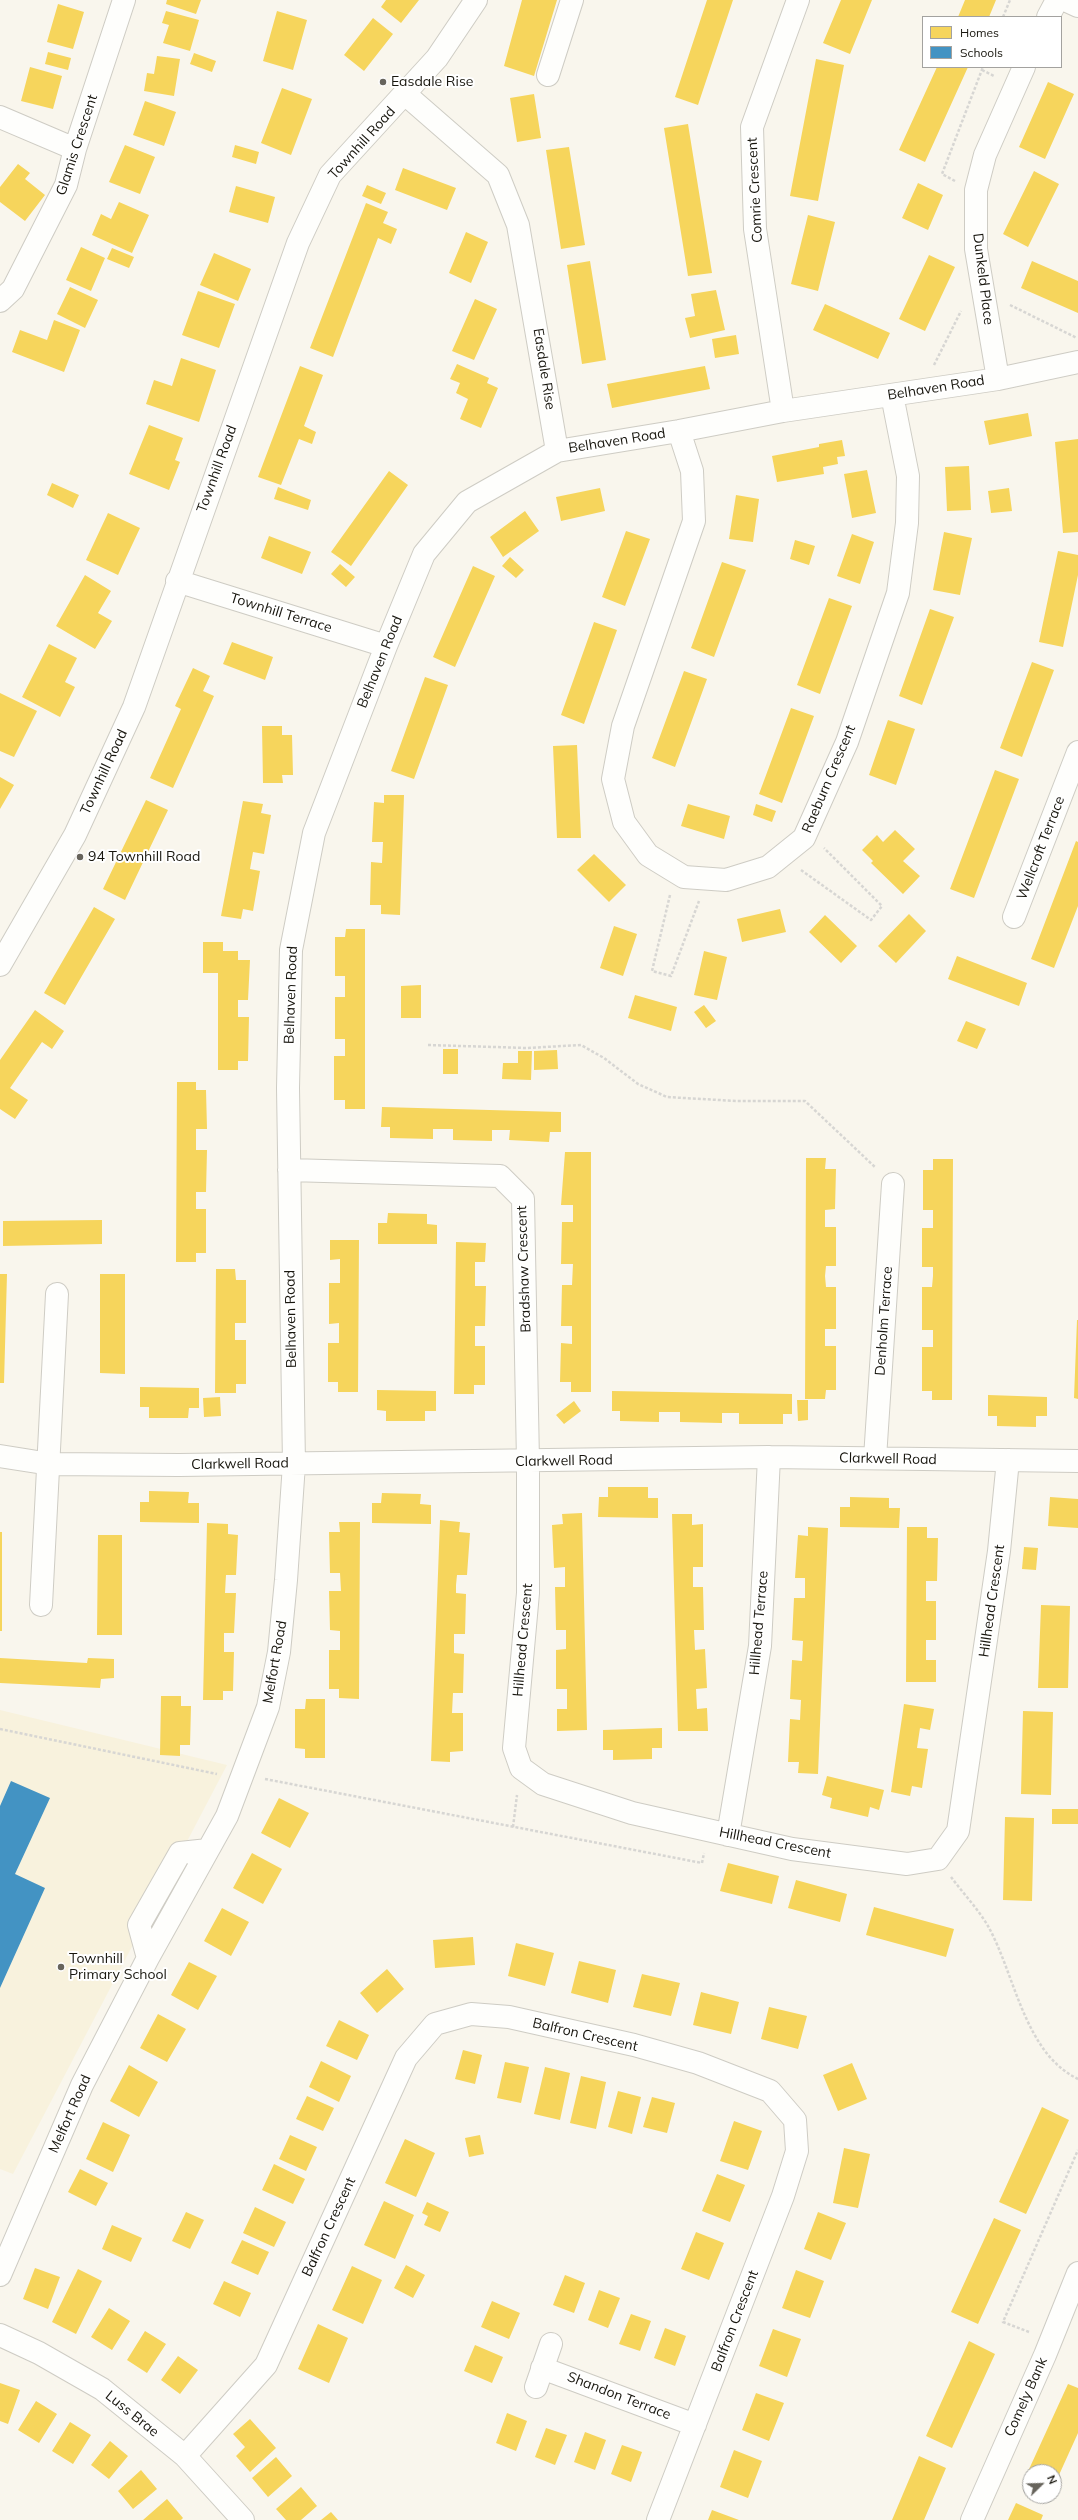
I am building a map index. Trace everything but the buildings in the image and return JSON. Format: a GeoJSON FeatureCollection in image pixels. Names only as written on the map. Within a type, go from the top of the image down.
{"type":"FeatureCollection","features":[{"type":"Feature","properties":{"kind":"street","name":"Glamis Crescent"},"geometry":{"type":"LineString","coordinates":[[0,301],[13,289],[52,216],[66,185],[75,149],[124,0]]}},
{"type":"Feature","properties":{"kind":"street","name":"Townhill Road"},"geometry":{"type":"LineString","coordinates":[[0,965],[75,835],[131,714],[298,243],[330,175],[437,58],[476,0]]}},
{"type":"Feature","properties":{"kind":"street"},"geometry":{"type":"LineString","coordinates":[[548,75],[572,0]]}},
{"type":"Feature","properties":{"kind":"street","name":"Comrie Crescent"},"geometry":{"type":"LineString","coordinates":[[784,410],[755,229],[752,127],[798,0]]}},
{"type":"Feature","properties":{"kind":"street"},"geometry":{"type":"LineString","coordinates":[[1049,16],[1057,0]]}},
{"type":"Feature","properties":{"kind":"street"},"geometry":{"type":"LineString","coordinates":[[1065,0],[1078,6]]}},
{"type":"Feature","properties":{"kind":"street","name":"Dunkeld Place"},"geometry":{"type":"LineString","coordinates":[[998,379],[976,249],[976,190],[985,156],[1024,68]]}},
{"type":"Feature","properties":{"kind":"street","name":"Easdale Rise"},"geometry":{"type":"LineString","coordinates":[[405,94],[498,175],[518,225],[557,451]]}},
{"type":"Feature","properties":{"kind":"street"},"geometry":{"type":"LineString","coordinates":[[0,117],[75,149]]}},
{"type":"Feature","properties":{"kind":"street","name":"Belhaven Road"},"geometry":{"type":"LineString","coordinates":[[294,1464],[288,1088],[291,950],[314,832],[386,646],[424,554],[467,502],[557,451],[679,431],[784,410],[998,379],[1078,362]]}},
{"type":"Feature","properties":{"kind":"street","name":"Raeburn Crescent"},"geometry":{"type":"LineString","coordinates":[[679,431],[692,471],[694,520],[623,726],[613,779],[624,822],[648,855],[684,877],[726,880],[768,867],[804,838],[847,742],[898,593],[907,523],[908,476],[892,395]]}},
{"type":"Feature","properties":{"kind":"street","name":"Townhill Terrace"},"geometry":{"type":"LineString","coordinates":[[177,581],[386,646]]}},
{"type":"Feature","properties":{"kind":"street","name":"Wellcroft Terrace"},"geometry":{"type":"LineString","coordinates":[[1014,917],[1077,756]]}},
{"type":"Feature","properties":{"kind":"street","name":"Bradshaw Crescent"},"geometry":{"type":"LineString","coordinates":[[289,1170],[500,1176],[523,1199],[528,1462]]}},
{"type":"Feature","properties":{"kind":"street","name":"Denholm Terrace"},"geometry":{"type":"LineString","coordinates":[[875,1458],[893,1184]]}},
{"type":"Feature","properties":{"kind":"street"},"geometry":{"type":"LineString","coordinates":[[41,1605],[50,1464],[57,1294]]}},
{"type":"Feature","properties":{"kind":"street","name":"Clarkwell Road"},"geometry":{"type":"LineString","coordinates":[[0,1456],[50,1464],[294,1464],[769,1458],[1078,1461]]}},
{"type":"Feature","properties":{"kind":"street","name":"Hillhead Terrace"},"geometry":{"type":"LineString","coordinates":[[719,1833],[760,1646],[769,1458]]}},
{"type":"Feature","properties":{"kind":"street","name":"Hillhead Crescent"},"geometry":{"type":"LineString","coordinates":[[528,1462],[528,1593],[514,1748],[521,1768],[543,1784],[632,1813],[792,1849],[907,1864],[938,1859],[958,1831],[998,1559],[1008,1460]]}},
{"type":"Feature","properties":{"kind":"street","name":"Melfort Road"},"geometry":{"type":"LineString","coordinates":[[0,2275],[82,2085],[148,1958],[227,1816],[268,1707],[279,1652],[286,1580],[294,1464]]}},
{"type":"Feature","properties":{"kind":"street","name":"Balfron Crescent"},"geometry":{"type":"LineString","coordinates":[[185,2456],[266,2366],[406,2058],[435,2024],[471,2014],[508,2017],[634,2045],[698,2063],[770,2090],[794,2120],[797,2151],[783,2196],[658,2520]]}},
{"type":"Feature","properties":{"kind":"street","name":"Comely Bank"},"geometry":{"type":"LineString","coordinates":[[972,2520],[1051,2340],[1078,2273]]}},
{"type":"Feature","properties":{"kind":"street","name":"Luss Brae"},"geometry":{"type":"LineString","coordinates":[[0,2336],[38,2353],[102,2389],[185,2456],[243,2520]]}},
{"type":"Feature","properties":{"kind":"street","name":"Shandon Terrace"},"geometry":{"type":"LineString","coordinates":[[551,2344],[539,2377],[695,2425]]}},
{"type":"Feature","properties":{"kind":"path"},"geometry":{"type":"LineString","coordinates":[[1003,16],[1010,0]]}},
{"type":"Feature","properties":{"kind":"path"},"geometry":{"type":"LineString","coordinates":[[942,174],[983,68]]}},
{"type":"Feature","properties":{"kind":"path"},"geometry":{"type":"LineString","coordinates":[[983,291],[1078,338]]}},
{"type":"Feature","properties":{"kind":"path"},"geometry":{"type":"LineString","coordinates":[[921,391],[962,309]]}},
{"type":"Feature","properties":{"kind":"path"},"geometry":{"type":"LineString","coordinates":[[781,856],[871,920],[882,906],[807,831]]}},
{"type":"Feature","properties":{"kind":"path"},"geometry":{"type":"LineString","coordinates":[[675,871],[652,971],[671,976],[707,879]]}},
{"type":"Feature","properties":{"kind":"path"},"geometry":{"type":"LineString","coordinates":[[428,1045],[527,1048],[581,1045],[604,1058],[638,1084],[667,1096],[736,1101],[805,1101],[893,1184]]}},
{"type":"Feature","properties":{"kind":"path"},"geometry":{"type":"LineString","coordinates":[[0,1729],[242,1777],[702,1863],[719,1833]]}},
{"type":"Feature","properties":{"kind":"path"},"geometry":{"type":"LineString","coordinates":[[513,1827],[521,1768]]}},
{"type":"Feature","properties":{"kind":"path"},"geometry":{"type":"LineString","coordinates":[[938,1859],[988,1926],[1034,2034],[1063,2072],[1078,2079]]}},
{"type":"Feature","properties":{"kind":"path"},"geometry":{"type":"LineString","coordinates":[[1051,2340],[1003,2322],[1078,2150]]}},
{"type":"Feature","properties":{"kind":"shaded area","name":"Townhill Primary School"},"geometry":{"type":"Polygon","coordinates":[[[0,1710],[227,1765],[13,2174],[0,2169],[0,1710]]]}},
{"type":"Feature","properties":{"kind":"place","name":"Easdale Rise"},"geometry":{"type":"Point","coordinates":[383,82]}},
{"type":"Feature","properties":{"kind":"place","name":"94 Townhill Road"},"geometry":{"type":"Point","coordinates":[80,857]}},
{"type":"Feature","properties":{"kind":"place","name":"Townhill Primary School"},"geometry":{"type":"Point","coordinates":[61,1967]}}]}
